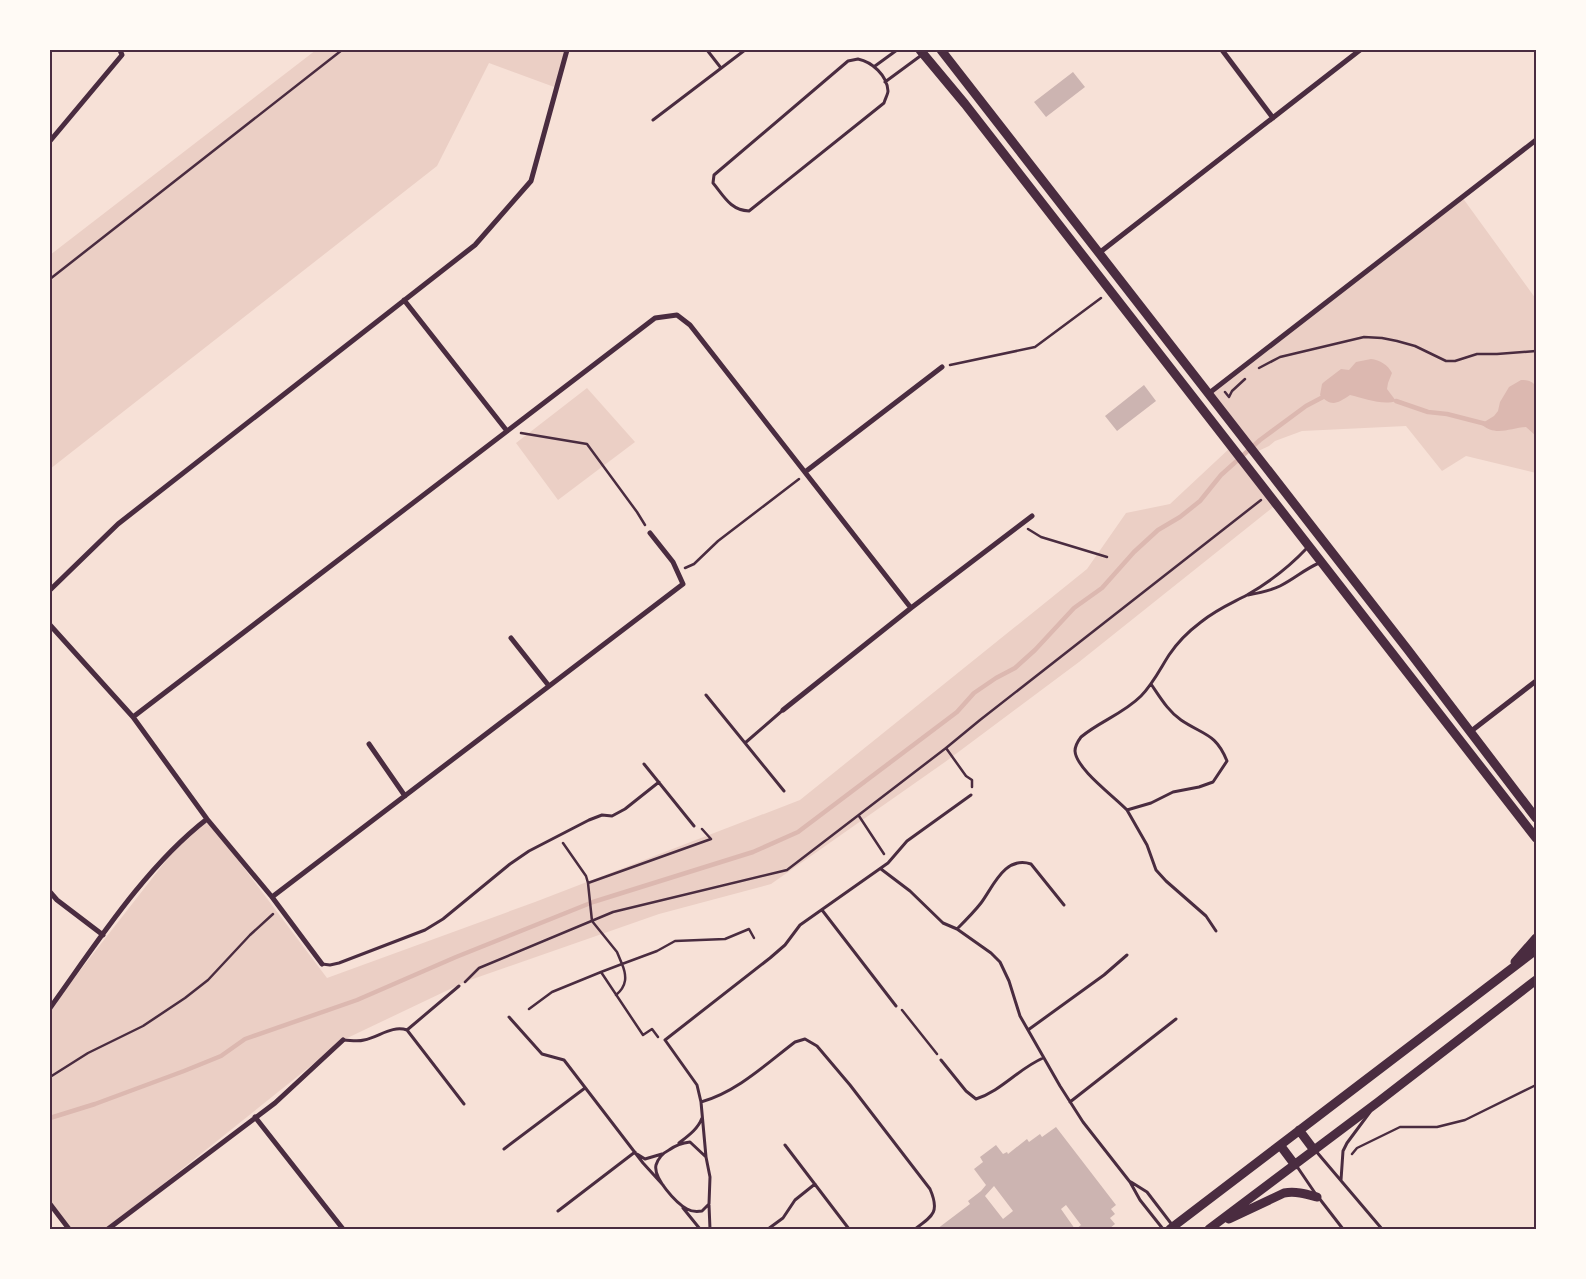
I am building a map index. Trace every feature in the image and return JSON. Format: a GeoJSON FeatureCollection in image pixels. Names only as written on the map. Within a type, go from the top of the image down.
{"type":"FeatureCollection","features":[{"type":"Feature","properties":{"kind":"main road"},"geometry":{"type":"LineString","coordinates":[[940,50],[1536,818]]}},
{"type":"Feature","properties":{"kind":"main road"},"geometry":{"type":"LineString","coordinates":[[922,52],[965,104],[1535,838]]}},
{"type":"Feature","properties":{"kind":"main road"},"geometry":{"type":"LineString","coordinates":[[1088,262],[1099,253]]}},
{"type":"Feature","properties":{"kind":"main road"},"geometry":{"type":"LineString","coordinates":[[1197,403],[1208,394]]}},
{"type":"Feature","properties":{"kind":"main road"},"geometry":{"type":"LineString","coordinates":[[1460,740],[1470,732]]}},
{"type":"Feature","properties":{"kind":"main road"},"geometry":{"type":"LineString","coordinates":[[1498,769],[1536,808]]}},
{"type":"Feature","properties":{"kind":"main road"},"geometry":{"type":"LineString","coordinates":[[1504,975],[1536,938]]}},
{"type":"Feature","properties":{"kind":"main road"},"geometry":{"type":"LineString","coordinates":[[1172,1228],[1536,950]]}},
{"type":"Feature","properties":{"kind":"main road"},"geometry":{"type":"LineString","coordinates":[[1210,1228],[1536,980]]}},
{"type":"Feature","properties":{"kind":"main road"},"geometry":{"type":"LineString","coordinates":[[1299,1130],[1314,1150]]}},
{"type":"Feature","properties":{"kind":"main road"},"geometry":{"type":"LineString","coordinates":[[1280,1145],[1295,1165]]}},
{"type":"Feature","properties":{"kind":"main road"},"geometry":{"type":"LineString","coordinates":[[1210,1228],[1284,1193],[1301,1192],[1318,1197]]}},
{"type":"Feature","properties":{"kind":"street"},"geometry":{"type":"LineString","coordinates":[[50,141],[122,54],[120,50]]}},
{"type":"Feature","properties":{"kind":"street"},"geometry":{"type":"LineString","coordinates":[[50,590],[118,524],[475,245],[532,181],[567,50]]}},
{"type":"Feature","properties":{"kind":"street"},"geometry":{"type":"LineString","coordinates":[[1222,50],[1273,118]]}},
{"type":"Feature","properties":{"kind":"street"},"geometry":{"type":"LineString","coordinates":[[1099,253],[1360,50]]}},
{"type":"Feature","properties":{"kind":"street"},"geometry":{"type":"LineString","coordinates":[[1208,394],[1536,140]]}},
{"type":"Feature","properties":{"kind":"street"},"geometry":{"type":"LineString","coordinates":[[404,300],[507,431]]}},
{"type":"Feature","properties":{"kind":"street"},"geometry":{"type":"LineString","coordinates":[[133,717],[655,318],[677,315],[690,326],[911,608]]}},
{"type":"Feature","properties":{"kind":"street"},"geometry":{"type":"LineString","coordinates":[[805,472],[942,367]]}},
{"type":"Feature","properties":{"kind":"street"},"geometry":{"type":"LineString","coordinates":[[784,710],[911,608],[1032,516]]}},
{"type":"Feature","properties":{"kind":"street"},"geometry":{"type":"LineString","coordinates":[[272,897],[683,584],[673,562],[650,533]]}},
{"type":"Feature","properties":{"kind":"street"},"geometry":{"type":"LineString","coordinates":[[50,625],[133,717],[207,819],[272,897],[322,964]]}},
{"type":"Feature","properties":{"kind":"street"},"geometry":{"type":"LineString","coordinates":[[511,638],[549,686]]}},
{"type":"Feature","properties":{"kind":"street"},"geometry":{"type":"LineString","coordinates":[[1470,732],[1536,681]]}},
{"type":"Feature","properties":{"kind":"street"},"geometry":{"type":"LineString","coordinates":[[368,744],[405,796]]}},
{"type":"Feature","properties":{"kind":"street"},"geometry":{"type":"LineString","coordinates":[[50,1008],[103,935],[150,875],[186,835],[207,819]]}},
{"type":"Feature","properties":{"kind":"street"},"geometry":{"type":"LineString","coordinates":[[50,892],[57,900],[103,935]]}},
{"type":"Feature","properties":{"kind":"street"},"geometry":{"type":"LineString","coordinates":[[108,1229],[275,1103],[343,1040]]}},
{"type":"Feature","properties":{"kind":"street"},"geometry":{"type":"LineString","coordinates":[[256,1117],[343,1229]]}},
{"type":"Feature","properties":{"kind":"street"},"geometry":{"type":"LineString","coordinates":[[50,1204],[69,1229]]}},
{"type":"Feature","properties":{"kind":"lane"},"geometry":{"type":"LineString","coordinates":[[707,50],[721,68]]}},
{"type":"Feature","properties":{"kind":"lane"},"geometry":{"type":"LineString","coordinates":[[653,120],[745,50]]}},
{"type":"Feature","properties":{"kind":"lane"},"geometry":{"type":"LineString","coordinates":[[875,66],[897,50]]}},
{"type":"Feature","properties":{"kind":"lane"},"geometry":{"type":"LineString","coordinates":[[885,82],[922,52]]}},
{"type":"Feature","properties":{"kind":"lane"},"geometry":{"type":"LineString","coordinates":[[858,59],[867,61],[875,66],[885,82],[888,92],[884,102],[749,211],[739,210],[730,204],[713,183],[714,175],[722,167],[848,61],[858,59]]}},
{"type":"Feature","properties":{"kind":"lane"},"geometry":{"type":"LineString","coordinates":[[1246,596],[1266,583],[1309,546]]}},
{"type":"Feature","properties":{"kind":"lane"},"geometry":{"type":"LineString","coordinates":[[1216,931],[1206,916],[1156,870],[1147,845],[1127,810],[1100,787],[1077,759],[1075,751],[1077,742],[1081,737],[1131,706],[1151,684],[1182,639],[1215,610],[1246,596],[1278,587],[1321,561]]}},
{"type":"Feature","properties":{"kind":"lane"},"geometry":{"type":"LineString","coordinates":[[1127,810],[1151,803],[1173,792],[1200,787],[1213,782],[1226,761],[1216,740],[1181,720],[1162,701],[1151,684]]}},
{"type":"Feature","properties":{"kind":"lane"},"geometry":{"type":"LineString","coordinates":[[706,695],[784,791]]}},
{"type":"Feature","properties":{"kind":"lane"},"geometry":{"type":"LineString","coordinates":[[745,743],[784,710]]}},
{"type":"Feature","properties":{"kind":"lane"},"geometry":{"type":"LineString","coordinates":[[644,764],[694,826]]}},
{"type":"Feature","properties":{"kind":"lane"},"geometry":{"type":"LineString","coordinates":[[322,964],[339,963],[426,930],[443,919],[510,864],[530,851],[589,820],[602,815],[612,816],[659,782]]}},
{"type":"Feature","properties":{"kind":"lane"},"geometry":{"type":"LineString","coordinates":[[710,1229],[710,1177],[706,1157],[703,1115],[697,1085],[665,1040],[770,958],[785,945],[800,926],[881,869],[908,841],[971,795]]}},
{"type":"Feature","properties":{"kind":"lane"},"geometry":{"type":"LineString","coordinates":[[957,929],[979,905],[998,877],[1016,862],[1023,861],[1031,864],[1064,904]]}},
{"type":"Feature","properties":{"kind":"lane"},"geometry":{"type":"LineString","coordinates":[[881,869],[910,891],[943,923],[957,929],[991,953],[1000,962],[1009,981],[1020,1016],[1043,1058],[1070,1102],[1163,1229]]}},
{"type":"Feature","properties":{"kind":"lane"},"geometry":{"type":"LineString","coordinates":[[822,910],[896,1006]]}},
{"type":"Feature","properties":{"kind":"lane"},"geometry":{"type":"LineString","coordinates":[[1028,1030],[1104,975],[1127,955]]}},
{"type":"Feature","properties":{"kind":"lane"},"geometry":{"type":"LineString","coordinates":[[407,1030],[459,986]]}},
{"type":"Feature","properties":{"kind":"lane"},"geometry":{"type":"LineString","coordinates":[[509,1017],[542,1054],[564,1060],[635,1152],[700,1229]]}},
{"type":"Feature","properties":{"kind":"lane"},"geometry":{"type":"LineString","coordinates":[[1070,1102],[1176,1019]]}},
{"type":"Feature","properties":{"kind":"lane"},"geometry":{"type":"LineString","coordinates":[[343,1040],[361,1041],[379,1036],[392,1029],[401,1028],[407,1030],[464,1104]]}},
{"type":"Feature","properties":{"kind":"lane"},"geometry":{"type":"LineString","coordinates":[[701,1102],[730,1091],[795,1042],[805,1039],[817,1046],[850,1085],[930,1189],[936,1203],[936,1210],[915,1229]]}},
{"type":"Feature","properties":{"kind":"lane"},"geometry":{"type":"LineString","coordinates":[[941,1060],[966,1091],[976,1099],[988,1095],[1031,1064],[1043,1058]]}},
{"type":"Feature","properties":{"kind":"lane"},"geometry":{"type":"LineString","coordinates":[[504,1149],[585,1088]]}},
{"type":"Feature","properties":{"kind":"lane"},"geometry":{"type":"LineString","coordinates":[[1341,1180],[1343,1151],[1378,1102]]}},
{"type":"Feature","properties":{"kind":"lane"},"geometry":{"type":"LineString","coordinates":[[635,1152],[646,1159],[662,1154],[692,1133],[700,1123],[703,1115]]}},
{"type":"Feature","properties":{"kind":"lane"},"geometry":{"type":"LineString","coordinates":[[679,1142],[690,1142],[706,1157]]}},
{"type":"Feature","properties":{"kind":"lane"},"geometry":{"type":"LineString","coordinates":[[785,1145],[850,1229]]}},
{"type":"Feature","properties":{"kind":"lane"},"geometry":{"type":"LineString","coordinates":[[1314,1150],[1382,1229]]}},
{"type":"Feature","properties":{"kind":"lane"},"geometry":{"type":"LineString","coordinates":[[558,1212],[635,1152]]}},
{"type":"Feature","properties":{"kind":"lane"},"geometry":{"type":"LineString","coordinates":[[662,1154],[656,1165],[656,1172],[663,1185]]}},
{"type":"Feature","properties":{"kind":"lane"},"geometry":{"type":"LineString","coordinates":[[1295,1165],[1343,1229]]}},
{"type":"Feature","properties":{"kind":"lane"},"geometry":{"type":"LineString","coordinates":[[1130,1182],[1147,1192],[1172,1228]]}},
{"type":"Feature","properties":{"kind":"lane"},"geometry":{"type":"LineString","coordinates":[[768,1229],[783,1218],[795,1200],[815,1184]]}},
{"type":"Feature","properties":{"kind":"lane"},"geometry":{"type":"LineString","coordinates":[[678,1203],[688,1210],[695,1212],[702,1211],[709,1204]]}},
{"type":"Feature","properties":{"kind":"path"},"geometry":{"type":"LineString","coordinates":[[50,279],[342,50]]}},
{"type":"Feature","properties":{"kind":"path"},"geometry":{"type":"LineString","coordinates":[[942,367],[1035,347],[1110,291]]}},
{"type":"Feature","properties":{"kind":"path"},"geometry":{"type":"LineString","coordinates":[[1257,370],[1280,357],[1364,337],[1382,338],[1415,346],[1446,361],[1455,361],[1477,354],[1535,350]]}},
{"type":"Feature","properties":{"kind":"path"},"geometry":{"type":"LineString","coordinates":[[1220,385],[1229,397],[1232,390],[1249,375]]}},
{"type":"Feature","properties":{"kind":"path"},"geometry":{"type":"LineString","coordinates":[[507,431],[586,444],[638,512],[650,533]]}},
{"type":"Feature","properties":{"kind":"path"},"geometry":{"type":"LineString","coordinates":[[677,572],[694,564],[718,541],[799,479],[805,472]]}},
{"type":"Feature","properties":{"kind":"path"},"geometry":{"type":"LineString","coordinates":[[459,986],[467,981],[479,968],[613,912],[787,870],[859,816],[1269,494]]}},
{"type":"Feature","properties":{"kind":"path"},"geometry":{"type":"LineString","coordinates":[[1020,525],[1041,536],[1106,557]]}},
{"type":"Feature","properties":{"kind":"path"},"geometry":{"type":"LineString","coordinates":[[946,748],[966,776],[972,780],[971,795]]}},
{"type":"Feature","properties":{"kind":"path"},"geometry":{"type":"LineString","coordinates":[[859,816],[889,862]]}},
{"type":"Feature","properties":{"kind":"path"},"geometry":{"type":"LineString","coordinates":[[588,882],[711,839],[703,830],[694,826]]}},
{"type":"Feature","properties":{"kind":"path"},"geometry":{"type":"LineString","coordinates":[[560,835],[566,849],[586,876],[592,921],[617,952],[625,971],[623,990],[616,995]]}},
{"type":"Feature","properties":{"kind":"path"},"geometry":{"type":"LineString","coordinates":[[50,1077],[88,1053],[143,1026],[186,998],[208,980],[250,935],[280,908]]}},
{"type":"Feature","properties":{"kind":"path"},"geometry":{"type":"LineString","coordinates":[[529,1009],[552,992],[600,972],[657,952],[676,941],[725,939],[749,929],[754,938]]}},
{"type":"Feature","properties":{"kind":"path"},"geometry":{"type":"LineString","coordinates":[[600,972],[643,1035],[652,1029],[657,1036],[665,1040]]}},
{"type":"Feature","properties":{"kind":"path"},"geometry":{"type":"LineString","coordinates":[[896,1006],[904,1011],[941,1060]]}},
{"type":"Feature","properties":{"kind":"path"},"geometry":{"type":"LineString","coordinates":[[1343,1151],[1348,1158],[1357,1148],[1400,1127],[1438,1127],[1465,1120],[1536,1085]]}},
{"type":"Feature","properties":{"kind":"shaded area"},"geometry":{"type":"Polygon","coordinates":[[[316,50],[567,50],[557,88],[489,63],[437,166],[50,469],[50,255],[316,50]]]}},
{"type":"Feature","properties":{"kind":"shaded area"},"geometry":{"type":"Polygon","coordinates":[[[1462,197],[1536,299],[1536,473],[1466,456],[1442,471],[1406,426],[1302,431],[1275,441],[1254,453],[1208,394],[1462,197]]]}},
{"type":"Feature","properties":{"kind":"shaded area"},"geometry":{"type":"Polygon","coordinates":[[[1371,359],[1383,363],[1392,373],[1387,389],[1396,401],[1385,403],[1350,395],[1338,402],[1331,403],[1320,395],[1322,384],[1341,369],[1349,370],[1356,362],[1371,359]]]}},
{"type":"Feature","properties":{"kind":"shaded area"},"geometry":{"type":"Polygon","coordinates":[[[1521,380],[1530,381],[1536,387],[1536,436],[1526,427],[1497,431],[1486,428],[1481,424],[1494,416],[1509,387],[1521,380]]]}},
{"type":"Feature","properties":{"kind":"shaded area"},"geometry":{"type":"Polygon","coordinates":[[[587,388],[635,442],[558,500],[516,443],[587,388]]]}},
{"type":"Feature","properties":{"kind":"shaded area"},"geometry":{"type":"Polygon","coordinates":[[[1231,447],[1277,504],[1079,662],[945,762],[771,884],[659,914],[467,981],[343,1040],[107,1229],[69,1229],[50,1204],[50,1009],[186,835],[207,819],[327,978],[535,902],[800,800],[1087,569],[1126,513],[1170,504],[1231,447]]]}},
{"type":"Feature","properties":{"kind":"building"},"geometry":{"type":"Polygon","coordinates":[[[1073,72],[1085,87],[1046,117],[1034,102],[1073,72]]]}},
{"type":"Feature","properties":{"kind":"building"},"geometry":{"type":"Polygon","coordinates":[[[1144,385],[1156,401],[1117,431],[1105,416],[1144,385]]]}},
{"type":"Feature","properties":{"kind":"building"},"geometry":{"type":"Polygon","coordinates":[[[1056,1127],[1116,1205],[1111,1209],[1115,1214],[1110,1218],[1115,1224],[1109,1229],[1076,1229],[1081,1225],[1066,1205],[1061,1209],[1075,1229],[937,1229],[970,1204],[968,1201],[986,1185],[974,1169],[983,1162],[980,1157],[996,1145],[1003,1154],[1007,1152],[1008,1154],[1027,1139],[1029,1142],[1040,1134],[1042,1137],[1056,1127]],[[994,1186],[985,1196],[1003,1219],[1013,1211],[994,1186]]]}},
{"type":"Feature","properties":{"kind":"waterway"},"geometry":{"type":"LineString","coordinates":[[50,1118],[95,1104],[184,1071],[221,1056],[245,1039],[357,1000],[456,957],[593,902],[753,852],[798,832],[957,712],[974,693],[1015,668],[1035,650],[1074,608],[1102,588],[1134,552],[1158,530],[1180,517],[1200,501],[1221,475],[1260,440],[1306,406],[1323,397]]}},
{"type":"Feature","properties":{"kind":"waterway"},"geometry":{"type":"LineString","coordinates":[[1396,401],[1428,412],[1447,414],[1486,424]]}}]}
